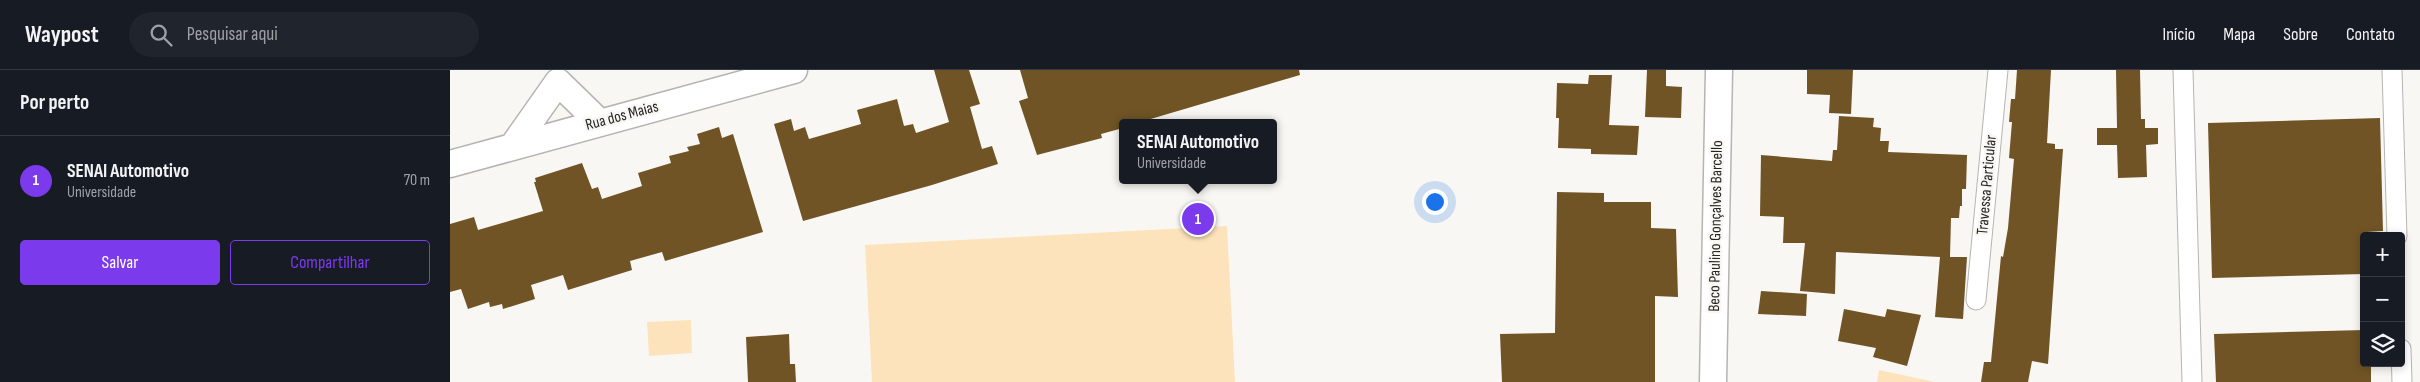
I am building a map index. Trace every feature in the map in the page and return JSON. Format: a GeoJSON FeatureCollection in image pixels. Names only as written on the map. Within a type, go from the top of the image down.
{"type":"FeatureCollection","features":[{"type":"Feature","properties":{"kind":"main road","name":"Rua dos Maias"},"geometry":{"type":"LineString","coordinates":[[450,164],[794,70]]}},
{"type":"Feature","properties":{"kind":"main road","name":"Beco Paulino Gonçalves Barcello"},"geometry":{"type":"LineString","coordinates":[[1712,382],[1719,70]]}},
{"type":"Feature","properties":{"kind":"main road"},"geometry":{"type":"LineString","coordinates":[[513,146],[558,82],[600,122]]}},
{"type":"Feature","properties":{"kind":"street","name":"Travessa Particular"},"geometry":{"type":"LineString","coordinates":[[1976,300],[1998,70]]}},
{"type":"Feature","properties":{"kind":"street"},"geometry":{"type":"LineString","coordinates":[[2183,70],[2192,382]]}},
{"type":"Feature","properties":{"kind":"street"},"geometry":{"type":"LineString","coordinates":[[2392,70],[2397,232]]}},
{"type":"Feature","properties":{"kind":"street"},"geometry":{"type":"LineString","coordinates":[[2402,367],[2402,382]]}},
{"type":"Feature","properties":{"kind":"shaded area"},"geometry":{"type":"Polygon","coordinates":[[[1227,226],[1235,382],[872,382],[865,245],[1227,226]]]}},
{"type":"Feature","properties":{"kind":"shaded area"},"geometry":{"type":"Polygon","coordinates":[[[691,320],[692,353],[649,356],[647,322],[691,320]]]}},
{"type":"Feature","properties":{"kind":"shaded area"},"geometry":{"type":"Polygon","coordinates":[[[1879,370],[1935,382],[1877,382],[1879,370]]]}},
{"type":"Feature","properties":{"kind":"building"},"geometry":{"type":"Polygon","coordinates":[[[934,70],[969,70],[980,104],[970,107],[982,149],[992,146],[998,164],[932,185],[803,221],[774,124],[791,119],[794,131],[805,127],[809,139],[861,124],[857,110],[897,99],[904,126],[913,124],[916,133],[949,122],[934,70]]]}},
{"type":"Feature","properties":{"kind":"building"},"geometry":{"type":"Polygon","coordinates":[[[1020,70],[1299,70],[1300,75],[1151,119],[1119,119],[1119,129],[1101,134],[1102,138],[1037,155],[1019,101],[1028,98],[1020,70]]]}},
{"type":"Feature","properties":{"kind":"building"},"geometry":{"type":"Polygon","coordinates":[[[1647,70],[1666,70],[1666,86],[1682,87],[1681,118],[1645,117],[1647,70]]]}},
{"type":"Feature","properties":{"kind":"building"},"geometry":{"type":"Polygon","coordinates":[[[1807,70],[1853,70],[1851,114],[1829,113],[1830,95],[1807,94],[1807,70]]]}},
{"type":"Feature","properties":{"kind":"building"},"geometry":{"type":"Polygon","coordinates":[[[2017,70],[2051,70],[2047,143],[2055,144],[2055,149],[2063,149],[2048,364],[2032,361],[2028,382],[1981,382],[1984,362],[1991,362],[2001,256],[2003,257],[2008,228],[2014,159],[2009,158],[2012,122],[2009,122],[2011,99],[2015,99],[2017,70]]]}},
{"type":"Feature","properties":{"kind":"building"},"geometry":{"type":"Polygon","coordinates":[[[2116,70],[2140,70],[2141,119],[2145,119],[2145,128],[2158,128],[2158,144],[2146,145],[2147,177],[2118,178],[2117,145],[2097,145],[2097,128],[2117,128],[2116,70]]]}},
{"type":"Feature","properties":{"kind":"building"},"geometry":{"type":"Polygon","coordinates":[[[1589,75],[1612,75],[1609,125],[1639,126],[1637,155],[1591,154],[1591,149],[1558,148],[1559,118],[1556,118],[1557,83],[1588,84],[1589,75]]]}},
{"type":"Feature","properties":{"kind":"building"},"geometry":{"type":"Polygon","coordinates":[[[1839,116],[1874,118],[1873,127],[1881,128],[1880,141],[1889,141],[1888,152],[1967,155],[1966,189],[1962,189],[1962,206],[1960,206],[1959,218],[1951,218],[1950,257],[1967,257],[1963,319],[1935,317],[1940,257],[1836,252],[1835,294],[1800,291],[1805,243],[1783,243],[1784,217],[1760,216],[1761,155],[1832,161],[1833,150],[1837,150],[1839,116]]]}},
{"type":"Feature","properties":{"kind":"building"},"geometry":{"type":"Polygon","coordinates":[[[2380,118],[2383,231],[2360,232],[2360,274],[2212,278],[2208,123],[2380,118]]]}},
{"type":"Feature","properties":{"kind":"building"},"geometry":{"type":"Polygon","coordinates":[[[719,127],[722,138],[733,134],[763,232],[665,261],[662,252],[630,261],[632,270],[568,290],[563,275],[531,285],[535,299],[503,309],[502,304],[490,307],[489,302],[468,309],[461,289],[450,292],[450,224],[474,217],[478,230],[543,211],[534,182],[536,182],[535,178],[582,163],[592,189],[598,187],[602,199],[642,186],[638,173],[671,163],[669,156],[689,151],[687,147],[700,144],[697,134],[719,127]]]}},
{"type":"Feature","properties":{"kind":"building"},"geometry":{"type":"Polygon","coordinates":[[[1557,192],[1604,193],[1604,202],[1651,202],[1651,228],[1676,229],[1678,297],[1655,296],[1655,382],[1502,382],[1500,334],[1555,333],[1557,192]]]}},
{"type":"Feature","properties":{"kind":"building"},"geometry":{"type":"Polygon","coordinates":[[[1761,291],[1807,294],[1806,316],[1758,314],[1761,291]]]}},
{"type":"Feature","properties":{"kind":"building"},"geometry":{"type":"Polygon","coordinates":[[[1844,309],[1885,317],[1887,309],[1921,315],[1907,366],[1873,357],[1876,348],[1838,341],[1844,309]]]}},
{"type":"Feature","properties":{"kind":"building"},"geometry":{"type":"Polygon","coordinates":[[[2360,330],[2360,367],[2371,367],[2371,382],[2216,382],[2214,334],[2360,330]]]}},
{"type":"Feature","properties":{"kind":"building"},"geometry":{"type":"Polygon","coordinates":[[[789,334],[790,364],[795,364],[796,382],[748,382],[746,337],[789,334]]]}},
{"type":"Feature","properties":{"kind":"place","name":"SENAI Automotivo"},"geometry":{"type":"Point","coordinates":[1198,219]}}]}
